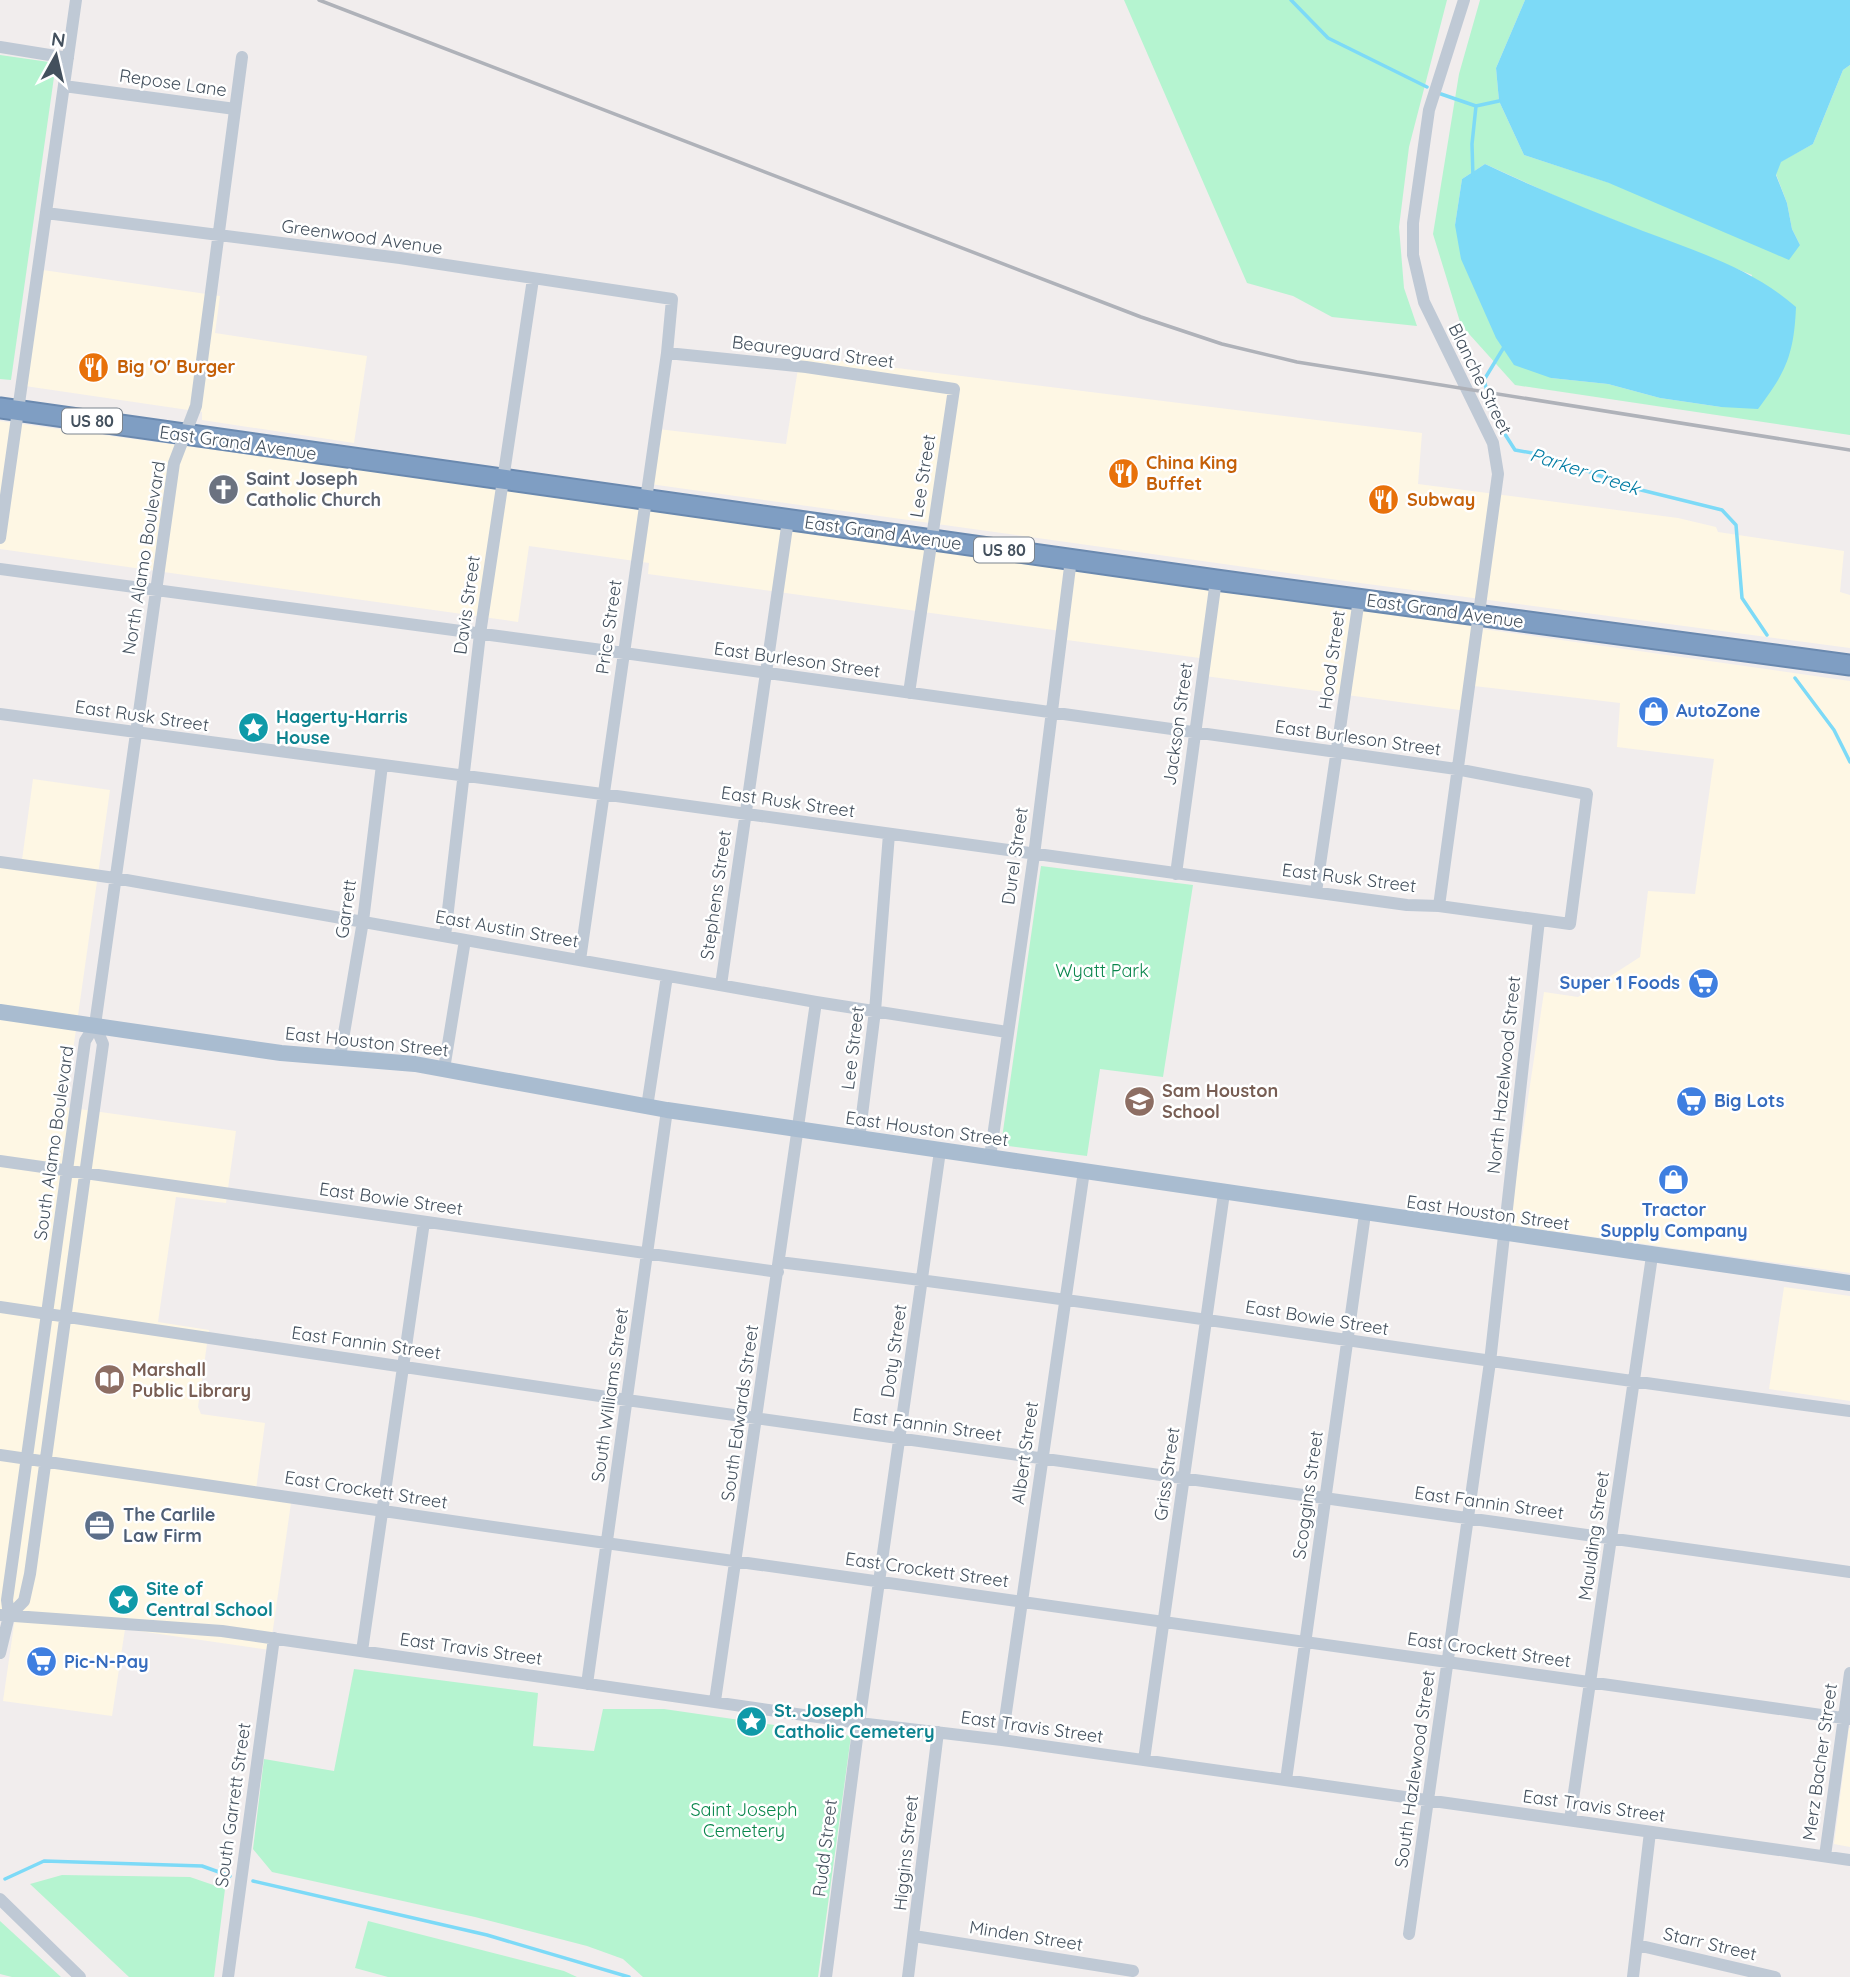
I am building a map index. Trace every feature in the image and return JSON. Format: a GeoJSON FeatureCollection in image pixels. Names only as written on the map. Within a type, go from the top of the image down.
{"type":"FeatureCollection","features":[{"type":"Feature","properties":{"kind":"highway","name":"East Grand Avenue"},"geometry":{"type":"LineString","coordinates":[[9,409],[503,481],[1850,665]]}},
{"type":"Feature","properties":{"kind":"main road","name":"East Houston Street"},"geometry":{"type":"LineString","coordinates":[[0,1012],[281,1053],[399,1062],[667,1111],[1850,1283]]}},
{"type":"Feature","properties":{"kind":"street"},"geometry":{"type":"LineString","coordinates":[[0,538],[9,409],[46,213],[76,0]]}},
{"type":"Feature","properties":{"kind":"street","name":"Blanche Street"},"geometry":{"type":"LineString","coordinates":[[1439,906],[1498,463],[1493,443],[1424,302],[1415,270],[1412,239],[1429,110],[1464,0]]}},
{"type":"Feature","properties":{"kind":"street"},"geometry":{"type":"LineString","coordinates":[[0,47],[68,58]]}},
{"type":"Feature","properties":{"kind":"street","name":"North Alamo Boulevard"},"geometry":{"type":"LineString","coordinates":[[95,1025],[174,463],[195,406],[242,57]]}},
{"type":"Feature","properties":{"kind":"street","name":"Repose Lane"},"geometry":{"type":"LineString","coordinates":[[64,86],[235,110]]}},
{"type":"Feature","properties":{"kind":"street","name":"Greenwood Avenue"},"geometry":{"type":"LineString","coordinates":[[46,213],[400,258],[672,299]]}},
{"type":"Feature","properties":{"kind":"street","name":"Davis Street"},"geometry":{"type":"LineString","coordinates":[[445,936],[480,634],[533,279]]}},
{"type":"Feature","properties":{"kind":"street","name":"Price Street"},"geometry":{"type":"LineString","coordinates":[[580,960],[667,353],[672,299]]}},
{"type":"Feature","properties":{"kind":"street","name":"Beaureguard Street"},"geometry":{"type":"LineString","coordinates":[[667,353],[806,367],[954,389]]}},
{"type":"Feature","properties":{"kind":"street","name":"Lee Street"},"geometry":{"type":"LineString","coordinates":[[909,693],[954,389]]}},
{"type":"Feature","properties":{"kind":"street","name":"Stephens Street"},"geometry":{"type":"LineString","coordinates":[[721,985],[788,520]]}},
{"type":"Feature","properties":{"kind":"street","name":"Durel Street"},"geometry":{"type":"LineString","coordinates":[[990,1157],[1034,855],[1070,559]]}},
{"type":"Feature","properties":{"kind":"street","name":"East Burleson Street"},"geometry":{"type":"LineString","coordinates":[[0,569],[1337,752],[1456,769],[1587,794],[1570,924]]}},
{"type":"Feature","properties":{"kind":"street","name":"Jackson Street"},"geometry":{"type":"LineString","coordinates":[[1176,874],[1216,580]]}},
{"type":"Feature","properties":{"kind":"street","name":"Hood Street"},"geometry":{"type":"LineString","coordinates":[[1316,892],[1359,599]]}},
{"type":"Feature","properties":{"kind":"street","name":"East Rusk Street"},"geometry":{"type":"LineString","coordinates":[[0,714],[1407,905],[1439,906],[1570,924]]}},
{"type":"Feature","properties":{"kind":"street","name":"Garrett"},"geometry":{"type":"LineString","coordinates":[[340,1058],[363,921],[383,765]]}},
{"type":"Feature","properties":{"kind":"street","name":"Lee Street"},"geometry":{"type":"LineString","coordinates":[[859,1139],[875,1011],[889,834]]}},
{"type":"Feature","properties":{"kind":"street","name":"East Austin Street"},"geometry":{"type":"LineString","coordinates":[[0,862],[115,878],[816,1002],[1007,1032]]}},
{"type":"Feature","properties":{"kind":"street","name":"North Hazelwood Street"},"geometry":{"type":"LineString","coordinates":[[1503,1234],[1539,920]]}},
{"type":"Feature","properties":{"kind":"street"},"geometry":{"type":"LineString","coordinates":[[444,1069],[465,940]]}},
{"type":"Feature","properties":{"kind":"street"},"geometry":{"type":"LineString","coordinates":[[647,1107],[667,976]]}},
{"type":"Feature","properties":{"kind":"street","name":"South Edwards Street"},"geometry":{"type":"LineString","coordinates":[[715,1701],[816,1002]]}},
{"type":"Feature","properties":{"kind":"street","name":"South Alamo Boulevard"},"geometry":{"type":"LineString","coordinates":[[0,1653],[85,1041],[95,1025]]}},
{"type":"Feature","properties":{"kind":"street","name":"South Alamo Boulevard"},"geometry":{"type":"LineString","coordinates":[[5,1616],[24,1601],[30,1574],[103,1044],[95,1025]]}},
{"type":"Feature","properties":{"kind":"street","name":"South Williams Street"},"geometry":{"type":"LineString","coordinates":[[587,1684],[667,1111]]}},
{"type":"Feature","properties":{"kind":"street","name":"Doty Street"},"geometry":{"type":"LineString","coordinates":[[859,1723],[940,1151]]}},
{"type":"Feature","properties":{"kind":"street","name":"East Bowie Street"},"geometry":{"type":"LineString","coordinates":[[0,1161],[647,1254],[922,1280],[1066,1299],[1490,1362],[1850,1411]]}},
{"type":"Feature","properties":{"kind":"street","name":"Albert Street"},"geometry":{"type":"LineString","coordinates":[[1002,1740],[1084,1171]]}},
{"type":"Feature","properties":{"kind":"street","name":"Griss Street"},"geometry":{"type":"LineString","coordinates":[[1144,1760],[1224,1193]]}},
{"type":"Feature","properties":{"kind":"street","name":"Scoggins Street"},"geometry":{"type":"LineString","coordinates":[[1286,1780],[1365,1214]]}},
{"type":"Feature","properties":{"kind":"street"},"geometry":{"type":"LineString","coordinates":[[362,1651],[424,1222]]}},
{"type":"Feature","properties":{"kind":"street","name":"South Hazlewood Street"},"geometry":{"type":"LineString","coordinates":[[1409,1934],[1490,1362],[1503,1234]]}},
{"type":"Feature","properties":{"kind":"street","name":"Maulding Street"},"geometry":{"type":"LineString","coordinates":[[1570,1820],[1652,1256]]}},
{"type":"Feature","properties":{"kind":"street","name":"East Fannin Street"},"geometry":{"type":"LineString","coordinates":[[0,1307],[756,1419],[1850,1572]]}},
{"type":"Feature","properties":{"kind":"street","name":"East Crockett Street"},"geometry":{"type":"LineString","coordinates":[[0,1455],[1847,1719]]}},
{"type":"Feature","properties":{"kind":"street","name":"East Travis Street"},"geometry":{"type":"LineString","coordinates":[[5,1616],[183,1628],[274,1638],[859,1723],[1002,1740],[1850,1860]]}},
{"type":"Feature","properties":{"kind":"street","name":"South Garrett Street"},"geometry":{"type":"LineString","coordinates":[[228,1977],[274,1638]]}},
{"type":"Feature","properties":{"kind":"street","name":"Merz Bacher Street"},"geometry":{"type":"LineString","coordinates":[[1825,1856],[1847,1719],[1850,1673]]}},
{"type":"Feature","properties":{"kind":"street","name":"Rudd Street"},"geometry":{"type":"LineString","coordinates":[[826,1977],[859,1723]]}},
{"type":"Feature","properties":{"kind":"street","name":"Higgins Street"},"geometry":{"type":"LineString","coordinates":[[908,1977],[938,1732]]}},
{"type":"Feature","properties":{"kind":"street"},"geometry":{"type":"LineString","coordinates":[[1633,1977],[1650,1832]]}},
{"type":"Feature","properties":{"kind":"street"},"geometry":{"type":"LineString","coordinates":[[0,1899],[80,1977]]}},
{"type":"Feature","properties":{"kind":"street","name":"Minden Street"},"geometry":{"type":"LineString","coordinates":[[914,1936],[1133,1970]]}},
{"type":"Feature","properties":{"kind":"street","name":"Starr Street"},"geometry":{"type":"LineString","coordinates":[[1637,1945],[1775,1977]]}},
{"type":"Feature","properties":{"kind":"shaded area"},"geometry":{"type":"Polygon","coordinates":[[[43,270],[220,296],[215,333],[367,356],[354,443],[202,420],[202,412],[25,386],[43,270]]]}},
{"type":"Feature","properties":{"kind":"shaded area"},"geometry":{"type":"Polygon","coordinates":[[[800,356],[1422,433],[1418,484],[1678,518],[1716,527],[1718,532],[1844,551],[1840,592],[1850,595],[1850,648],[650,484],[658,429],[786,444],[800,356]]]}},
{"type":"Feature","properties":{"kind":"shaded area"},"geometry":{"type":"Polygon","coordinates":[[[0,421],[1479,620],[1467,711],[1205,676],[1207,659],[1067,640],[1068,632],[648,574],[649,563],[529,546],[518,622],[0,549],[0,421]]]}},
{"type":"Feature","properties":{"kind":"shaded area"},"geometry":{"type":"Polygon","coordinates":[[[1483,629],[1850,681],[1850,1273],[1509,1225],[1544,992],[1578,997],[1640,957],[1648,891],[1695,894],[1714,759],[1617,747],[1620,703],[1474,686],[1483,629]]]}},
{"type":"Feature","properties":{"kind":"shaded area"},"geometry":{"type":"Polygon","coordinates":[[[33,779],[110,790],[65,1107],[236,1131],[226,1203],[176,1197],[158,1322],[209,1330],[198,1407],[201,1414],[265,1423],[255,1497],[291,1503],[270,1650],[125,1629],[112,1716],[3,1701],[15,1618],[0,1616],[0,857],[22,860],[33,779]]]}},
{"type":"Feature","properties":{"kind":"shaded area"},"geometry":{"type":"Polygon","coordinates":[[[1784,1287],[1850,1296],[1850,1401],[1769,1389],[1784,1287]]]}},
{"type":"Feature","properties":{"kind":"shaded area"},"geometry":{"type":"Polygon","coordinates":[[[1850,1728],[1850,1847],[1834,1844],[1850,1728]]]}},
{"type":"Feature","properties":{"kind":"green space"},"geometry":{"type":"Polygon","coordinates":[[[1124,0],[1447,0],[1409,147],[1399,227],[1404,288],[1417,326],[1332,317],[1293,296],[1247,283],[1124,0]]]}},
{"type":"Feature","properties":{"kind":"green space"},"geometry":{"type":"Polygon","coordinates":[[[1480,0],[1525,0],[1496,68],[1499,101],[1524,155],[1800,245],[1792,229],[1787,203],[1776,174],[1780,162],[1813,144],[1843,70],[1850,65],[1850,435],[1515,385],[1461,325],[1433,234],[1459,74],[1480,0]],[[1485,164],[1462,179],[1455,225],[1551,378],[1608,384],[1660,398],[1721,407],[1752,275],[1571,203],[1485,164]]]}},
{"type":"Feature","properties":{"kind":"green space"},"geometry":{"type":"Polygon","coordinates":[[[0,55],[56,63],[11,380],[0,379],[0,55]]]}},
{"type":"Feature","properties":{"kind":"green space","name":"Wyatt Park"},"geometry":{"type":"Polygon","coordinates":[[[1041,866],[1193,885],[1163,1077],[1100,1069],[1087,1156],[1001,1145],[1041,866]]]}},
{"type":"Feature","properties":{"kind":"green space","name":"Saint Joseph Cemetery"},"geometry":{"type":"Polygon","coordinates":[[[354,1669],[538,1693],[533,1746],[594,1751],[603,1709],[664,1709],[851,1736],[818,1977],[643,1977],[623,1959],[587,1946],[475,1917],[272,1872],[253,1849],[264,1759],[334,1771],[354,1669]]]}},
{"type":"Feature","properties":{"kind":"green space"},"geometry":{"type":"Polygon","coordinates":[[[62,1875],[190,1877],[225,1889],[214,1977],[129,1977],[30,1884],[62,1875]]]}},
{"type":"Feature","properties":{"kind":"green space"},"geometry":{"type":"Polygon","coordinates":[[[0,1921],[61,1977],[12,1977],[0,1974],[0,1921]]]}},
{"type":"Feature","properties":{"kind":"green space"},"geometry":{"type":"Polygon","coordinates":[[[368,1921],[564,1971],[577,1977],[388,1977],[355,1968],[368,1921]]]}},
{"type":"Feature","properties":{"kind":"water"},"geometry":{"type":"Polygon","coordinates":[[[1525,0],[1850,0],[1850,65],[1843,70],[1813,144],[1781,162],[1776,175],[1787,203],[1792,229],[1800,245],[1789,260],[1609,183],[1524,155],[1499,101],[1496,68],[1525,0]]]}},
{"type":"Feature","properties":{"kind":"water"},"geometry":{"type":"Polygon","coordinates":[[[1485,164],[1564,199],[1723,262],[1761,282],[1796,307],[1787,362],[1758,409],[1721,407],[1660,398],[1608,384],[1551,378],[1514,365],[1496,338],[1461,259],[1455,225],[1462,179],[1485,164]]]}},
{"type":"Feature","properties":{"kind":"waterway","name":"Parker Creek"},"geometry":{"type":"LineString","coordinates":[[1291,0],[1328,38],[1427,87]]}},
{"type":"Feature","properties":{"kind":"waterway","name":"Parker Creek"},"geometry":{"type":"LineString","coordinates":[[1441,94],[1476,106],[1472,144],[1473,178]]}},
{"type":"Feature","properties":{"kind":"waterway"},"geometry":{"type":"LineString","coordinates":[[1476,106],[1499,101]]}},
{"type":"Feature","properties":{"kind":"waterway","name":"Parker Creek"},"geometry":{"type":"LineString","coordinates":[[1504,347],[1484,380],[1494,417],[1515,450],[1549,456],[1629,487],[1722,510],[1736,525],[1742,598],[1767,635]]}},
{"type":"Feature","properties":{"kind":"waterway","name":"Parker Creek"},"geometry":{"type":"LineString","coordinates":[[1795,678],[1834,730],[1850,762]]}},
{"type":"Feature","properties":{"kind":"waterway"},"geometry":{"type":"LineString","coordinates":[[5,1879],[44,1861],[202,1866],[230,1876]]}},
{"type":"Feature","properties":{"kind":"waterway"},"geometry":{"type":"LineString","coordinates":[[253,1881],[487,1935],[629,1977]]}},
{"type":"Feature","properties":{"kind":"railway"},"geometry":{"type":"LineString","coordinates":[[319,0],[1141,317],[1222,344],[1297,362],[1850,450]]}},
{"type":"Feature","properties":{"kind":"place","name":"Big 'O' Burger"},"geometry":{"type":"Point","coordinates":[94,367]}},
{"type":"Feature","properties":{"kind":"place","name":"China King Buffet"},"geometry":{"type":"Point","coordinates":[1123,473]}},
{"type":"Feature","properties":{"kind":"place","name":"Saint Joseph Catholic Church"},"geometry":{"type":"Point","coordinates":[223,489]}},
{"type":"Feature","properties":{"kind":"place","name":"Subway"},"geometry":{"type":"Point","coordinates":[1384,500]}},
{"type":"Feature","properties":{"kind":"place","name":"AutoZone"},"geometry":{"type":"Point","coordinates":[1653,711]}},
{"type":"Feature","properties":{"kind":"place","name":"Hagerty-Harris House"},"geometry":{"type":"Point","coordinates":[253,727]}},
{"type":"Feature","properties":{"kind":"place","name":"Super 1 Foods"},"geometry":{"type":"Point","coordinates":[1703,983]}},
{"type":"Feature","properties":{"kind":"place","name":"Sam Houston School"},"geometry":{"type":"Point","coordinates":[1139,1101]}},
{"type":"Feature","properties":{"kind":"place","name":"Big Lots"},"geometry":{"type":"Point","coordinates":[1691,1101]}},
{"type":"Feature","properties":{"kind":"place","name":"Tractor Supply Company"},"geometry":{"type":"Point","coordinates":[1674,1179]}},
{"type":"Feature","properties":{"kind":"place","name":"Marshall Public Library"},"geometry":{"type":"Point","coordinates":[109,1380]}},
{"type":"Feature","properties":{"kind":"place","name":"The Carlile Law Firm"},"geometry":{"type":"Point","coordinates":[100,1525]}},
{"type":"Feature","properties":{"kind":"place","name":"Site of Central School"},"geometry":{"type":"Point","coordinates":[123,1599]}},
{"type":"Feature","properties":{"kind":"place","name":"Pic-N-Pay"},"geometry":{"type":"Point","coordinates":[41,1662]}},
{"type":"Feature","properties":{"kind":"place","name":"St. Joseph Catholic Cemetery"},"geometry":{"type":"Point","coordinates":[751,1721]}}]}
